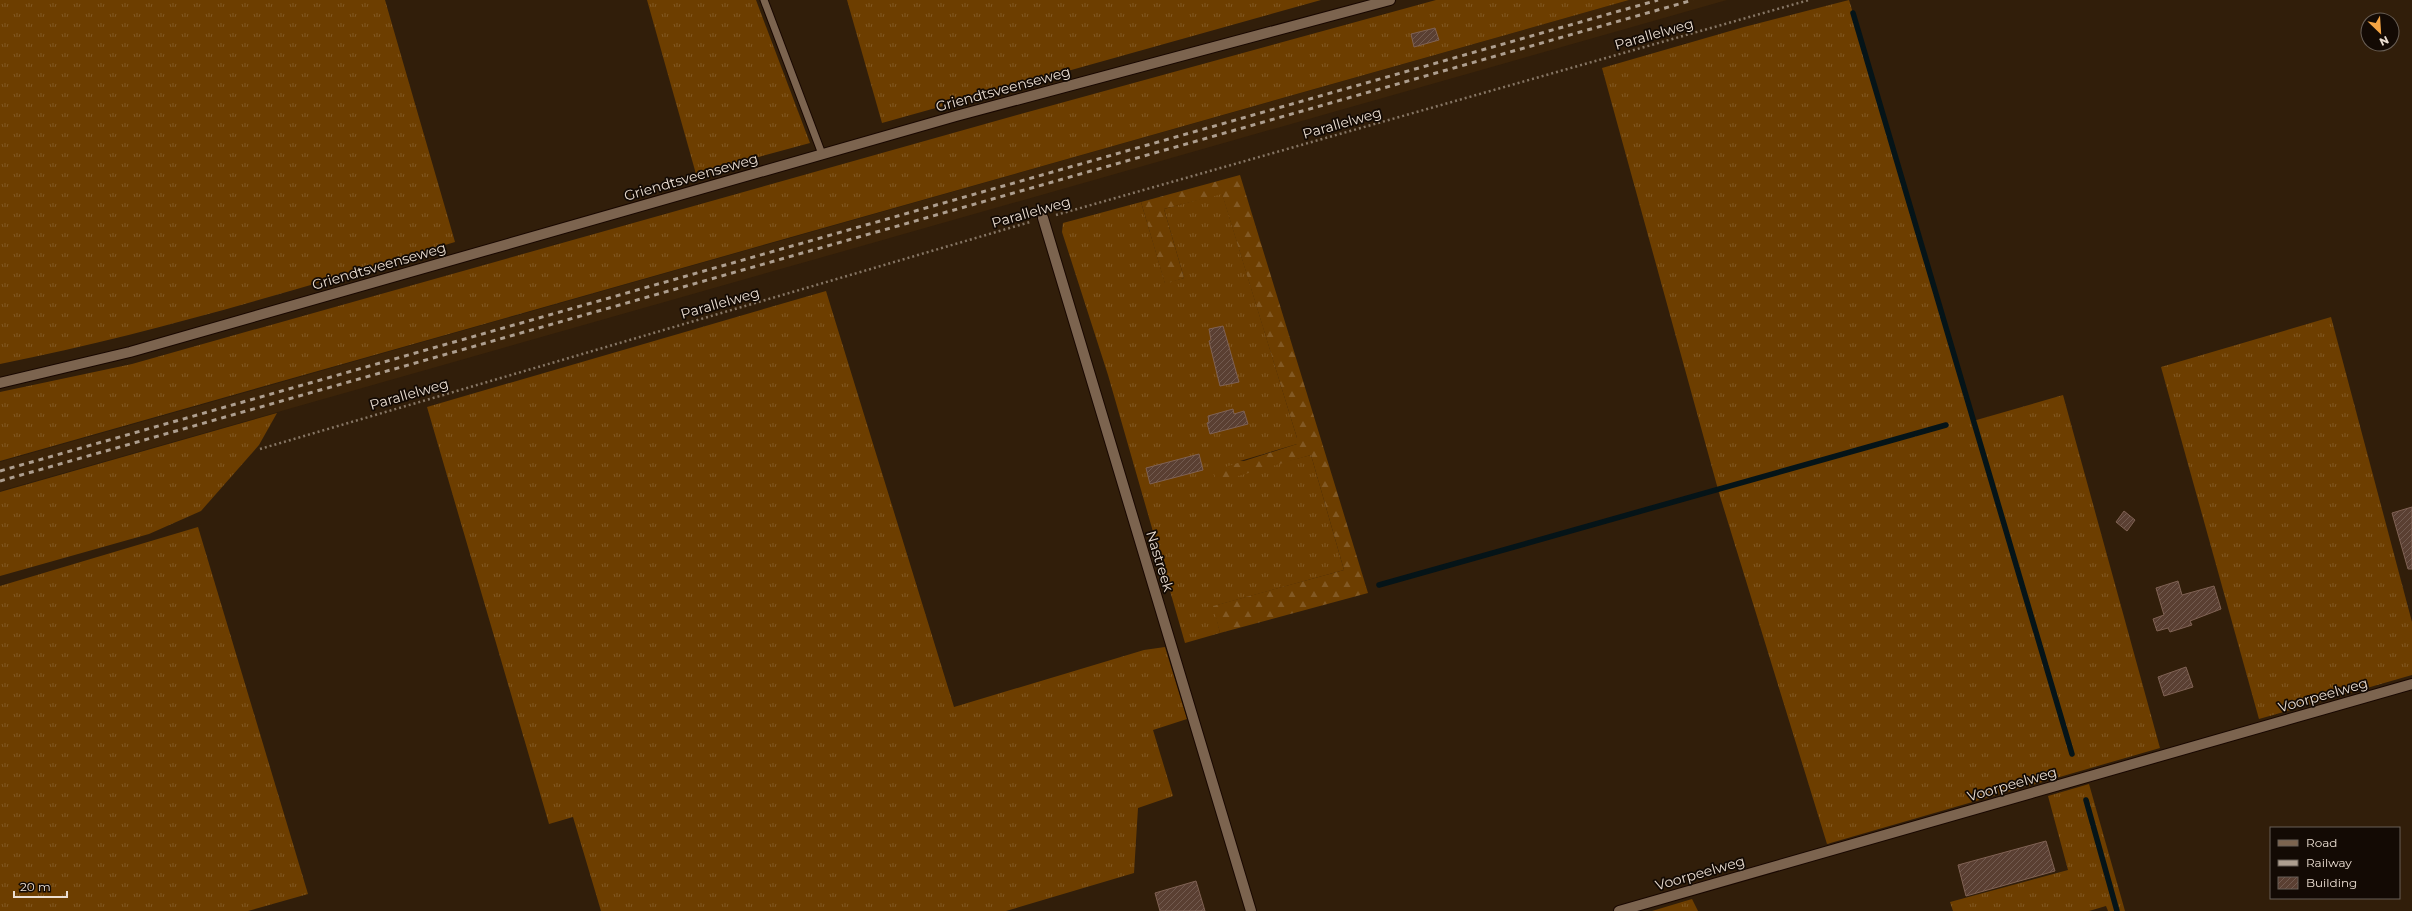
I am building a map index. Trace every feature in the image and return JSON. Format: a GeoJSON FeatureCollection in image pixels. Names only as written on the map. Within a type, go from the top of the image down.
{"type":"FeatureCollection","features":[{"type":"Feature","properties":{"kind":"street","name":"Griendtsveenseweg"},"geometry":{"type":"LineString","coordinates":[[0,384],[130,352],[956,116],[1390,0]]}},
{"type":"Feature","properties":{"kind":"street","name":"Nastreek"},"geometry":{"type":"LineString","coordinates":[[1043,218],[1251,911]]}},
{"type":"Feature","properties":{"kind":"street","name":"Voorpeelweg"},"geometry":{"type":"LineString","coordinates":[[1619,911],[2412,684]]}},
{"type":"Feature","properties":{"kind":"lane"},"geometry":{"type":"LineString","coordinates":[[764,0],[822,154]]}},
{"type":"Feature","properties":{"kind":"path","name":"Parallelweg"},"geometry":{"type":"LineString","coordinates":[[260,449],[1043,218],[1809,0]]}},
{"type":"Feature","properties":{"kind":"shaded area"},"geometry":{"type":"Polygon","coordinates":[[[1629,0],[1727,0],[0,491],[0,462],[1629,0]]]}},
{"type":"Feature","properties":{"kind":"green space"},"geometry":{"type":"Polygon","coordinates":[[[0,0],[385,0],[455,242],[172,324],[58,352],[0,364],[0,0]]]}},
{"type":"Feature","properties":{"kind":"green space"},"geometry":{"type":"Polygon","coordinates":[[[647,0],[756,0],[810,143],[696,174],[647,0]]]}},
{"type":"Feature","properties":{"kind":"green space"},"geometry":{"type":"Polygon","coordinates":[[[847,0],[1321,0],[882,123],[847,0]]]}},
{"type":"Feature","properties":{"kind":"green space"},"geometry":{"type":"Polygon","coordinates":[[[1436,0],[1629,0],[0,461],[0,392],[132,364],[1017,115],[1436,0]]]}},
{"type":"Feature","properties":{"kind":"green space"},"geometry":{"type":"Polygon","coordinates":[[[1849,0],[1923,242],[1973,421],[2063,395],[2160,748],[1827,844],[1719,493],[1602,68],[1744,27],[1849,0]]]}},
{"type":"Feature","properties":{"kind":"green space"},"geometry":{"type":"Polygon","coordinates":[[[1240,175],[1368,593],[1220,633],[1213,606],[1344,570],[1311,455],[1217,482],[1213,471],[1297,444],[1297,438],[1222,194],[1164,209],[1184,278],[1165,284],[1141,202],[1240,175]]]}},
{"type":"Feature","properties":{"kind":"green space"},"geometry":{"type":"Polygon","coordinates":[[[1222,193],[1297,438],[1297,444],[1240,461],[1280,463],[1311,455],[1344,570],[1214,606],[1220,633],[1185,643],[1108,375],[1062,232],[1063,223],[1141,202],[1165,283],[1184,278],[1164,209],[1222,193]]]}},
{"type":"Feature","properties":{"kind":"green space"},"geometry":{"type":"Polygon","coordinates":[[[826,291],[954,707],[1144,650],[1165,647],[1187,719],[1153,730],[1173,796],[1138,808],[1134,873],[1006,911],[601,911],[573,817],[549,824],[427,407],[826,291]]]}},
{"type":"Feature","properties":{"kind":"green space"},"geometry":{"type":"Polygon","coordinates":[[[2331,317],[2412,622],[2412,675],[2259,719],[2161,367],[2331,317]]]}},
{"type":"Feature","properties":{"kind":"green space"},"geometry":{"type":"Polygon","coordinates":[[[277,413],[259,445],[201,511],[149,534],[0,576],[0,492],[277,413]]]}},
{"type":"Feature","properties":{"kind":"green space"},"geometry":{"type":"Polygon","coordinates":[[[198,527],[308,894],[248,911],[0,911],[0,586],[198,527]]]}},
{"type":"Feature","properties":{"kind":"green space"},"geometry":{"type":"Polygon","coordinates":[[[2089,784],[2125,911],[2108,911],[2106,906],[2089,911],[1953,911],[1950,902],[2068,870],[2048,796],[2089,784]]]}},
{"type":"Feature","properties":{"kind":"green space"},"geometry":{"type":"Polygon","coordinates":[[[1692,899],[1698,911],[1652,911],[1692,899]]]}},
{"type":"Feature","properties":{"kind":"building"},"geometry":{"type":"Polygon","coordinates":[[[1435,28],[1439,40],[1414,47],[1411,34],[1435,28]]]}},
{"type":"Feature","properties":{"kind":"building"},"geometry":{"type":"Polygon","coordinates":[[[1223,326],[1239,382],[1220,386],[1209,341],[1211,340],[1209,329],[1223,326]]]}},
{"type":"Feature","properties":{"kind":"building"},"geometry":{"type":"Polygon","coordinates":[[[1233,409],[1234,414],[1244,411],[1248,424],[1210,434],[1207,423],[1209,422],[1208,416],[1233,409]]]}},
{"type":"Feature","properties":{"kind":"building"},"geometry":{"type":"Polygon","coordinates":[[[1199,454],[1203,470],[1150,484],[1146,468],[1199,454]]]}},
{"type":"Feature","properties":{"kind":"building"},"geometry":{"type":"Polygon","coordinates":[[[2412,507],[2412,569],[2408,569],[2392,513],[2412,507]]]}},
{"type":"Feature","properties":{"kind":"building"},"geometry":{"type":"Polygon","coordinates":[[[2124,511],[2135,520],[2127,531],[2116,522],[2124,511]]]}},
{"type":"Feature","properties":{"kind":"building"},"geometry":{"type":"Polygon","coordinates":[[[2178,581],[2182,595],[2214,586],[2221,609],[2190,621],[2192,625],[2170,632],[2168,628],[2157,631],[2153,619],[2164,615],[2156,588],[2178,581]]]}},
{"type":"Feature","properties":{"kind":"building"},"geometry":{"type":"Polygon","coordinates":[[[2186,667],[2193,687],[2164,696],[2158,677],[2186,667]]]}},
{"type":"Feature","properties":{"kind":"building"},"geometry":{"type":"Polygon","coordinates":[[[2046,841],[2055,871],[1966,896],[1958,865],[2046,841]]]}},
{"type":"Feature","properties":{"kind":"building"},"geometry":{"type":"Polygon","coordinates":[[[1196,881],[1205,911],[1160,911],[1155,893],[1196,881]]]}},
{"type":"Feature","properties":{"kind":"waterway"},"geometry":{"type":"LineString","coordinates":[[1853,13],[2072,754]]}},
{"type":"Feature","properties":{"kind":"waterway"},"geometry":{"type":"LineString","coordinates":[[1379,585],[1946,425]]}},
{"type":"Feature","properties":{"kind":"waterway"},"geometry":{"type":"LineString","coordinates":[[2086,800],[2117,911]]}},
{"type":"Feature","properties":{"kind":"railway"},"geometry":{"type":"LineString","coordinates":[[0,471],[1658,0]]}},
{"type":"Feature","properties":{"kind":"railway"},"geometry":{"type":"LineString","coordinates":[[0,481],[1693,0]]}}]}
